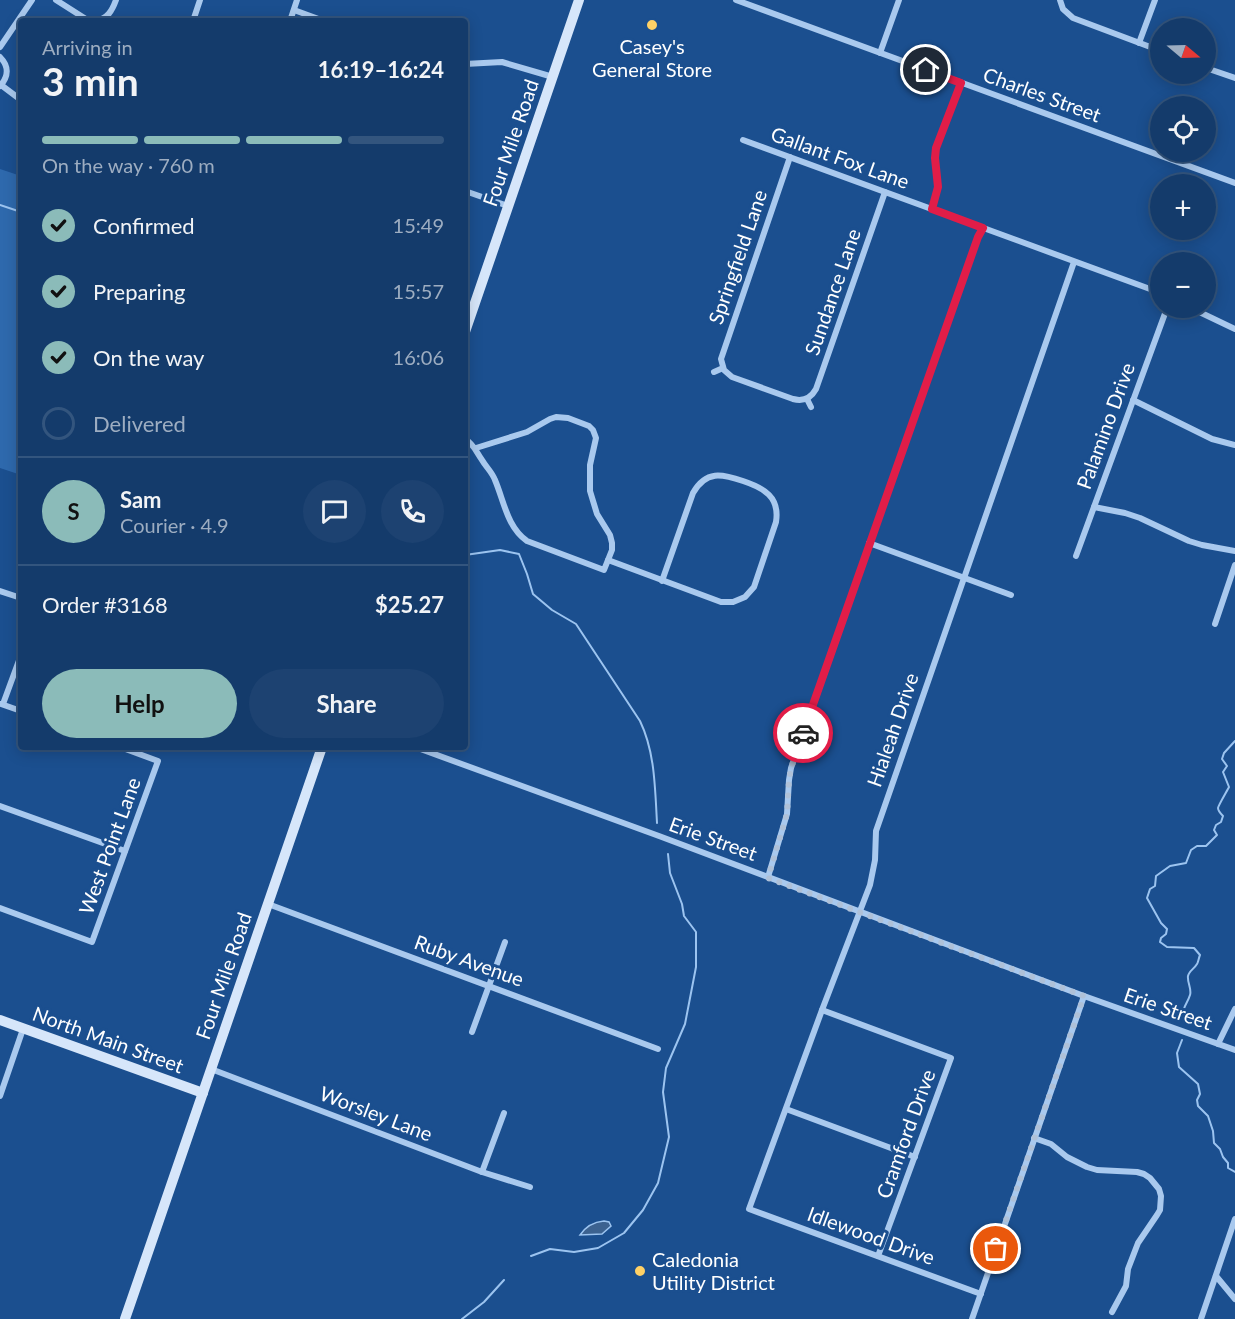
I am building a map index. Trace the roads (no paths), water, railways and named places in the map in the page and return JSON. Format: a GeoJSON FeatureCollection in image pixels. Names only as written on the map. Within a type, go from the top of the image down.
{"type":"FeatureCollection","features":[{"type":"Feature","properties":{"kind":"main road","name":"Four Mile Road"},"geometry":{"type":"LineString","coordinates":[[468,323],[579,0]]}},
{"type":"Feature","properties":{"kind":"main road","name":"Four Mile Road"},"geometry":{"type":"LineString","coordinates":[[125,1319],[321,750]]}},
{"type":"Feature","properties":{"kind":"main road","name":"North Main Street"},"geometry":{"type":"LineString","coordinates":[[0,1020],[203,1093]]}},
{"type":"Feature","properties":{"kind":"street"},"geometry":{"type":"LineString","coordinates":[[20,18],[32,0]]}},
{"type":"Feature","properties":{"kind":"street"},"geometry":{"type":"LineString","coordinates":[[56,0],[84,18]]}},
{"type":"Feature","properties":{"kind":"street"},"geometry":{"type":"LineString","coordinates":[[105,18],[112,11],[116,0]]}},
{"type":"Feature","properties":{"kind":"street"},"geometry":{"type":"LineString","coordinates":[[194,18],[200,0]]}},
{"type":"Feature","properties":{"kind":"street"},"geometry":{"type":"LineString","coordinates":[[291,18],[297,0]]}},
{"type":"Feature","properties":{"kind":"street","name":"Charles Street"},"geometry":{"type":"LineString","coordinates":[[736,0],[1235,183]]}},
{"type":"Feature","properties":{"kind":"street"},"geometry":{"type":"LineString","coordinates":[[880,53],[899,0]]}},
{"type":"Feature","properties":{"kind":"street"},"geometry":{"type":"LineString","coordinates":[[1060,0],[1064,9],[1073,18],[1150,47]]}},
{"type":"Feature","properties":{"kind":"street"},"geometry":{"type":"LineString","coordinates":[[1139,43],[1155,0]]}},
{"type":"Feature","properties":{"kind":"street"},"geometry":{"type":"LineString","coordinates":[[294,10],[316,18]]}},
{"type":"Feature","properties":{"kind":"street"},"geometry":{"type":"LineString","coordinates":[[0,47],[18,21]]}},
{"type":"Feature","properties":{"kind":"street"},"geometry":{"type":"LineString","coordinates":[[0,57],[7,68],[7,75],[0,86],[18,98]]}},
{"type":"Feature","properties":{"kind":"street"},"geometry":{"type":"LineString","coordinates":[[468,64],[502,62],[553,77]]}},
{"type":"Feature","properties":{"kind":"street"},"geometry":{"type":"LineString","coordinates":[[1216,71],[1235,78]]}},
{"type":"Feature","properties":{"kind":"street"},"geometry":{"type":"LineString","coordinates":[[932,209],[938,187],[936,148],[961,83]]}},
{"type":"Feature","properties":{"kind":"street","name":"Gallant Fox Lane"},"geometry":{"type":"LineString","coordinates":[[743,140],[1150,289]]}},
{"type":"Feature","properties":{"kind":"street","name":"Springfield Lane"},"geometry":{"type":"LineString","coordinates":[[723,368],[722,354],[790,157]]}},
{"type":"Feature","properties":{"kind":"street"},"geometry":{"type":"LineString","coordinates":[[468,192],[508,206]]}},
{"type":"Feature","properties":{"kind":"street","name":"Sundance Lane"},"geometry":{"type":"LineString","coordinates":[[807,399],[816,389],[885,192]]}},
{"type":"Feature","properties":{"kind":"street"},"geometry":{"type":"LineString","coordinates":[[768,878],[787,814],[791,768],[869,543],[983,228]]}},
{"type":"Feature","properties":{"kind":"street","name":"Hialeah Drive"},"geometry":{"type":"LineString","coordinates":[[749,1209],[870,885],[874,871],[876,831],[1074,261]]}},
{"type":"Feature","properties":{"kind":"street","name":"Palamino Drive"},"geometry":{"type":"LineString","coordinates":[[1076,556],[1163,318]]}},
{"type":"Feature","properties":{"kind":"street"},"geometry":{"type":"LineString","coordinates":[[1212,318],[1235,329]]}},
{"type":"Feature","properties":{"kind":"street"},"geometry":{"type":"LineString","coordinates":[[714,372],[723,368],[732,377],[798,400],[807,399],[811,407]]}},
{"type":"Feature","properties":{"kind":"street"},"geometry":{"type":"LineString","coordinates":[[1133,400],[1212,439],[1235,445]]}},
{"type":"Feature","properties":{"kind":"street"},"geometry":{"type":"LineString","coordinates":[[468,441],[476,448],[494,478],[511,523],[520,536],[527,541],[604,570],[612,550],[612,543],[610,535],[597,514],[590,490],[590,465],[596,438],[589,426],[556,417],[527,432],[476,448]]}},
{"type":"Feature","properties":{"kind":"street"},"geometry":{"type":"LineString","coordinates":[[608,560],[662,581],[721,602],[733,602],[745,597],[754,587],[776,522],[776,508],[769,494],[759,487],[724,475],[704,480],[693,493],[662,581]]}},
{"type":"Feature","properties":{"kind":"street"},"geometry":{"type":"LineString","coordinates":[[1094,507],[1140,518],[1189,541],[1235,551]]}},
{"type":"Feature","properties":{"kind":"street"},"geometry":{"type":"LineString","coordinates":[[869,543],[1011,595]]}},
{"type":"Feature","properties":{"kind":"street"},"geometry":{"type":"LineString","coordinates":[[1215,624],[1235,565]]}},
{"type":"Feature","properties":{"kind":"street"},"geometry":{"type":"LineString","coordinates":[[0,591],[18,597]]}},
{"type":"Feature","properties":{"kind":"street"},"geometry":{"type":"LineString","coordinates":[[18,663],[2,704],[18,710]]}},
{"type":"Feature","properties":{"kind":"street","name":"West Point Lane"},"geometry":{"type":"LineString","coordinates":[[0,908],[92,942],[158,761],[128,750]]}},
{"type":"Feature","properties":{"kind":"street","name":"Erie Street"},"geometry":{"type":"LineString","coordinates":[[423,750],[1235,1050]]}},
{"type":"Feature","properties":{"kind":"street"},"geometry":{"type":"LineString","coordinates":[[0,806],[125,851]]}},
{"type":"Feature","properties":{"kind":"street","name":"Ruby Avenue"},"geometry":{"type":"LineString","coordinates":[[268,904],[658,1049]]}},
{"type":"Feature","properties":{"kind":"street"},"geometry":{"type":"LineString","coordinates":[[472,1032],[505,942]]}},
{"type":"Feature","properties":{"kind":"street"},"geometry":{"type":"LineString","coordinates":[[972,1319],[1084,996]]}},
{"type":"Feature","properties":{"kind":"street"},"geometry":{"type":"LineString","coordinates":[[1218,1044],[1235,1009]]}},
{"type":"Feature","properties":{"kind":"street","name":"Cramford Drive"},"geometry":{"type":"LineString","coordinates":[[822,1010],[951,1058],[878,1256]]}},
{"type":"Feature","properties":{"kind":"street"},"geometry":{"type":"LineString","coordinates":[[0,1096],[23,1029]]}},
{"type":"Feature","properties":{"kind":"street","name":"Worsley Lane"},"geometry":{"type":"LineString","coordinates":[[211,1070],[482,1172],[530,1187]]}},
{"type":"Feature","properties":{"kind":"street"},"geometry":{"type":"LineString","coordinates":[[786,1109],[915,1157]]}},
{"type":"Feature","properties":{"kind":"street"},"geometry":{"type":"LineString","coordinates":[[482,1172],[504,1113]]}},
{"type":"Feature","properties":{"kind":"street"},"geometry":{"type":"LineString","coordinates":[[1034,1138],[1052,1144],[1087,1167],[1144,1174],[1159,1189],[1160,1210],[1138,1244],[1128,1269],[1126,1286],[1112,1312]]}},
{"type":"Feature","properties":{"kind":"street","name":"Idlewood Drive"},"geometry":{"type":"LineString","coordinates":[[749,1209],[981,1294]]}},
{"type":"Feature","properties":{"kind":"street"},"geometry":{"type":"LineString","coordinates":[[1201,1319],[1235,1219]]}},
{"type":"Feature","properties":{"kind":"street"},"geometry":{"type":"LineString","coordinates":[[1216,1276],[1235,1299]]}},
{"type":"Feature","properties":{"kind":"waterway"},"geometry":{"type":"LineString","coordinates":[[0,205],[18,211]]}},
{"type":"Feature","properties":{"kind":"waterway"},"geometry":{"type":"LineString","coordinates":[[468,555],[500,550],[519,554],[533,594],[552,610],[576,624],[640,721],[645,733],[653,771],[657,823]]}},
{"type":"Feature","properties":{"kind":"waterway"},"geometry":{"type":"LineString","coordinates":[[1185,1018],[1184,1009],[1190,993],[1188,976],[1200,955],[1194,948],[1167,947],[1160,942],[1167,929],[1147,898],[1150,889],[1155,886],[1156,876],[1170,866],[1186,863],[1191,850],[1197,846],[1206,846],[1217,835],[1214,830],[1223,816],[1218,808],[1229,787],[1223,772],[1227,766],[1222,759],[1224,753],[1235,741]]}},
{"type":"Feature","properties":{"kind":"waterway"},"geometry":{"type":"LineString","coordinates":[[531,1256],[550,1249],[574,1252],[598,1248],[624,1233],[643,1210],[658,1183],[669,1137],[663,1092],[666,1068],[685,1024],[696,967],[696,932],[684,916],[682,904],[670,873],[668,854]]}},
{"type":"Feature","properties":{"kind":"waterway"},"geometry":{"type":"LineString","coordinates":[[1182,1040],[1177,1053],[1179,1067],[1198,1084],[1200,1094],[1197,1100],[1198,1106],[1208,1116],[1214,1143],[1228,1163],[1228,1168],[1235,1172]]}},
{"type":"Feature","properties":{"kind":"waterway"},"geometry":{"type":"LineString","coordinates":[[462,1319],[484,1302],[504,1280]]}},
{"type":"Feature","properties":{"kind":"place","name":"Casey's General Store"},"geometry":{"type":"Point","coordinates":[652,25]}},
{"type":"Feature","properties":{"kind":"place","name":"Caledonia Utility District"},"geometry":{"type":"Point","coordinates":[640,1271]}}]}
